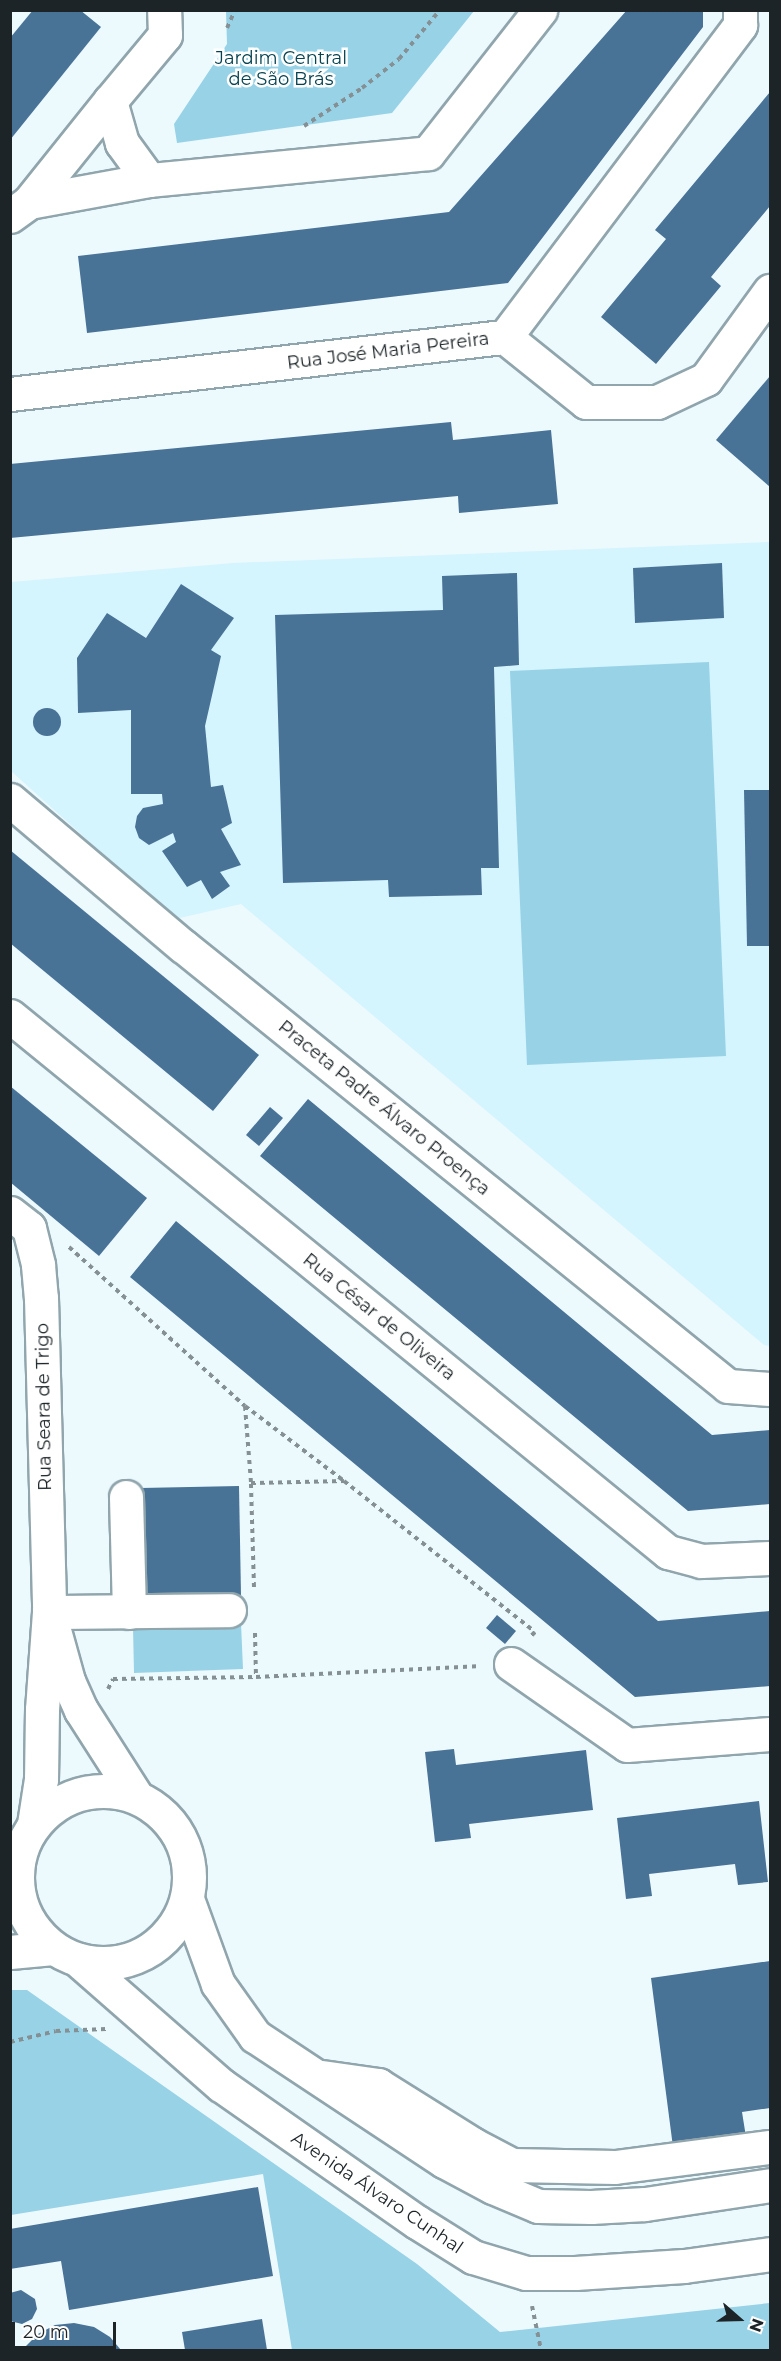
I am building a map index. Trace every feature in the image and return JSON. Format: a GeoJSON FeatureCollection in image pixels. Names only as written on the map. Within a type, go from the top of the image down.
{"type":"FeatureCollection","features":[{"type":"Feature","properties":{"kind":"street"},"geometry":{"type":"LineString","coordinates":[[20,209],[165,35],[164,10]]}},
{"type":"Feature","properties":{"kind":"street"},"geometry":{"type":"LineString","coordinates":[[20,209],[148,180],[428,153],[540,10]]}},
{"type":"Feature","properties":{"kind":"street","name":"Rua José Maria Pereira"},"geometry":{"type":"LineString","coordinates":[[10,394],[505,337],[740,25],[740,10]]}},
{"type":"Feature","properties":{"kind":"street"},"geometry":{"type":"LineString","coordinates":[[110,101],[122,143],[148,180]]}},
{"type":"Feature","properties":{"kind":"street"},"geometry":{"type":"LineString","coordinates":[[505,337],[586,402],[657,402],[706,379],[771,291]]}},
{"type":"Feature","properties":{"kind":"street","name":"Praceta Padre Álvaro Proença"},"geometry":{"type":"LineString","coordinates":[[10,800],[183,946],[728,1386],[771,1389]]}},
{"type":"Feature","properties":{"kind":"street","name":"Rua César de Oliveira"},"geometry":{"type":"LineString","coordinates":[[10,1016],[668,1552],[700,1561],[771,1557]]}},
{"type":"Feature","properties":{"kind":"street","name":"Rua Seara de Trigo"},"geometry":{"type":"LineString","coordinates":[[20,1221],[38,1265],[41,1298],[49,1612],[42,1709],[41,1779],[34,1824]]}},
{"type":"Feature","properties":{"kind":"street"},"geometry":{"type":"LineString","coordinates":[[126,1497],[129,1612]]}},
{"type":"Feature","properties":{"kind":"street"},"geometry":{"type":"LineString","coordinates":[[49,1612],[129,1612],[242,1604]]}},
{"type":"Feature","properties":{"kind":"street","name":"Rua Seara de Trigo"},"geometry":{"type":"LineString","coordinates":[[49,1612],[68,1681],[81,1710],[136,1796]]}},
{"type":"Feature","properties":{"kind":"street"},"geometry":{"type":"LineString","coordinates":[[511,1664],[627,1745],[771,1734]]}},
{"type":"Feature","properties":{"kind":"street"},"geometry":{"type":"LineString","coordinates":[[10,1952],[65,1954],[101,1964],[124,1961],[145,1953],[164,1938],[178,1920],[187,1899],[190,1881],[184,1846],[165,1816],[136,1796],[114,1791],[92,1790],[70,1796],[51,1808],[34,1824],[21,1848],[13,1878],[20,1903],[33,1928],[65,1954]]}},
{"type":"Feature","properties":{"kind":"street"},"geometry":{"type":"LineString","coordinates":[[187,1899],[218,1984],[236,2013],[255,2036],[444,2161],[538,2206],[591,2207],[645,2204],[771,2185]]}},
{"type":"Feature","properties":{"kind":"street","name":"Avenida Álvaro Cunhal"},"geometry":{"type":"LineString","coordinates":[[65,1954],[157,2028],[221,2085],[417,2223],[473,2257],[526,2272],[575,2273],[684,2266],[771,2254]]}},
{"type":"Feature","properties":{"kind":"street"},"geometry":{"type":"LineString","coordinates":[[316,2076],[378,2085],[474,2145],[512,2165],[615,2167],[771,2147]]}},
{"type":"Feature","properties":{"kind":"path"},"geometry":{"type":"LineString","coordinates":[[227,28],[235,10]]}},
{"type":"Feature","properties":{"kind":"path"},"geometry":{"type":"LineString","coordinates":[[304,126],[362,88],[399,59],[440,10]]}},
{"type":"Feature","properties":{"kind":"path"},"geometry":{"type":"LineString","coordinates":[[20,1221],[68,1245],[245,1406],[535,1632],[511,1664],[256,1677],[113,1679]]}},
{"type":"Feature","properties":{"kind":"path"},"geometry":{"type":"LineString","coordinates":[[242,1604],[251,1483],[245,1406]]}},
{"type":"Feature","properties":{"kind":"path"},"geometry":{"type":"LineString","coordinates":[[251,1483],[344,1481]]}},
{"type":"Feature","properties":{"kind":"path"},"geometry":{"type":"LineString","coordinates":[[255,1632],[256,1677]]}},
{"type":"Feature","properties":{"kind":"path"},"geometry":{"type":"LineString","coordinates":[[10,2042],[57,2031],[157,2028]]}},
{"type":"Feature","properties":{"kind":"path"},"geometry":{"type":"LineString","coordinates":[[526,2272],[542,2350]]}},
{"type":"Feature","properties":{"kind":"shaded area"},"geometry":{"type":"Polygon","coordinates":[[[770,542],[770,1346],[764,1345],[241,904],[175,919],[11,771],[11,582],[233,563],[770,542]]]}},
{"type":"Feature","properties":{"kind":"green space","name":"Jardim Central de São Brás"},"geometry":{"type":"Polygon","coordinates":[[[226,10],[474,11],[392,113],[177,143],[174,124],[227,44],[226,10]]]}},
{"type":"Feature","properties":{"kind":"green space"},"geometry":{"type":"Polygon","coordinates":[[[709,662],[726,1056],[527,1065],[510,671],[709,662]]]}},
{"type":"Feature","properties":{"kind":"green space"},"geometry":{"type":"Polygon","coordinates":[[[241,1623],[243,1669],[134,1673],[133,1627],[241,1623]]]}},
{"type":"Feature","properties":{"kind":"green space"},"geometry":{"type":"Polygon","coordinates":[[[11,1990],[27,1990],[417,2264],[500,2332],[770,2303],[770,2350],[292,2350],[263,2174],[11,2215],[11,1990]]]}},
{"type":"Feature","properties":{"kind":"building"},"geometry":{"type":"Polygon","coordinates":[[[33,10],[80,10],[101,27],[10,140],[10,38],[33,10]]]}},
{"type":"Feature","properties":{"kind":"building"},"geometry":{"type":"Polygon","coordinates":[[[627,10],[703,10],[703,27],[508,283],[87,333],[78,256],[449,212],[627,10]]]}},
{"type":"Feature","properties":{"kind":"building"},"geometry":{"type":"Polygon","coordinates":[[[770,92],[770,206],[711,277],[721,286],[656,364],[601,317],[666,239],[655,230],[770,92]]]}},
{"type":"Feature","properties":{"kind":"building"},"geometry":{"type":"Polygon","coordinates":[[[770,376],[770,487],[716,440],[770,376]]]}},
{"type":"Feature","properties":{"kind":"building"},"geometry":{"type":"Polygon","coordinates":[[[451,422],[453,440],[551,430],[558,504],[459,513],[458,496],[10,538],[10,464],[451,422]]]}},
{"type":"Feature","properties":{"kind":"building"},"geometry":{"type":"Polygon","coordinates":[[[722,563],[724,618],[635,623],[633,568],[722,563]]]}},
{"type":"Feature","properties":{"kind":"building"},"geometry":{"type":"Polygon","coordinates":[[[517,573],[519,665],[494,667],[499,868],[481,868],[482,895],[389,897],[388,880],[283,883],[275,615],[443,610],[442,576],[517,573]]]}},
{"type":"Feature","properties":{"kind":"building"},"geometry":{"type":"Polygon","coordinates":[[[181,584],[234,618],[211,650],[221,656],[205,726],[211,787],[223,785],[232,823],[221,829],[241,865],[220,872],[230,886],[212,899],[201,880],[187,887],[162,851],[176,842],[173,833],[149,845],[139,838],[135,827],[137,816],[143,808],[163,804],[162,794],[131,794],[131,710],[78,713],[77,658],[107,613],[146,638],[181,584]]]}},
{"type":"Feature","properties":{"kind":"building"},"geometry":{"type":"Polygon","coordinates":[[[47,708],[57,712],[61,722],[57,732],[47,736],[37,732],[33,722],[37,712],[47,708]]]}},
{"type":"Feature","properties":{"kind":"building"},"geometry":{"type":"Polygon","coordinates":[[[744,790],[770,790],[770,946],[747,946],[744,790]]]}},
{"type":"Feature","properties":{"kind":"building"},"geometry":{"type":"Polygon","coordinates":[[[10,850],[259,1055],[213,1111],[10,943],[10,850]]]}},
{"type":"Feature","properties":{"kind":"building"},"geometry":{"type":"Polygon","coordinates":[[[10,1086],[147,1198],[99,1256],[10,1182],[10,1086]]]}},
{"type":"Feature","properties":{"kind":"building"},"geometry":{"type":"Polygon","coordinates":[[[308,1099],[712,1435],[770,1430],[770,1504],[688,1511],[260,1156],[308,1099]]]}},
{"type":"Feature","properties":{"kind":"building"},"geometry":{"type":"Polygon","coordinates":[[[270,1107],[283,1118],[259,1146],[246,1135],[270,1107]]]}},
{"type":"Feature","properties":{"kind":"building"},"geometry":{"type":"Polygon","coordinates":[[[176,1221],[658,1621],[770,1611],[770,1686],[635,1697],[130,1277],[176,1221]]]}},
{"type":"Feature","properties":{"kind":"building"},"geometry":{"type":"Polygon","coordinates":[[[239,1486],[241,1595],[143,1597],[141,1488],[239,1486]]]}},
{"type":"Feature","properties":{"kind":"building"},"geometry":{"type":"Polygon","coordinates":[[[497,1615],[516,1631],[505,1644],[486,1628],[497,1615]]]}},
{"type":"Feature","properties":{"kind":"building"},"geometry":{"type":"Polygon","coordinates":[[[454,1749],[456,1765],[586,1750],[593,1810],[469,1824],[471,1838],[435,1842],[425,1752],[454,1749]]]}},
{"type":"Feature","properties":{"kind":"building"},"geometry":{"type":"Polygon","coordinates":[[[759,1801],[768,1882],[738,1885],[735,1864],[649,1874],[652,1896],[626,1899],[617,1818],[759,1801]]]}},
{"type":"Feature","properties":{"kind":"building"},"geometry":{"type":"Polygon","coordinates":[[[770,1961],[770,2108],[742,2112],[746,2137],[673,2147],[651,1978],[770,1961]]]}},
{"type":"Feature","properties":{"kind":"building"},"geometry":{"type":"Polygon","coordinates":[[[258,2187],[273,2276],[69,2310],[61,2261],[10,2269],[10,2229],[258,2187]]]}},
{"type":"Feature","properties":{"kind":"building"},"geometry":{"type":"Polygon","coordinates":[[[21,2290],[35,2299],[37,2309],[32,2319],[22,2324],[10,2321],[10,2293],[21,2290]]]}},
{"type":"Feature","properties":{"kind":"building"},"geometry":{"type":"Polygon","coordinates":[[[262,2319],[267,2350],[185,2350],[182,2332],[262,2319]]]}},
{"type":"Feature","properties":{"kind":"building"},"geometry":{"type":"Polygon","coordinates":[[[74,2323],[94,2327],[110,2337],[121,2350],[22,2350],[38,2334],[55,2325],[74,2323]]]}}]}
